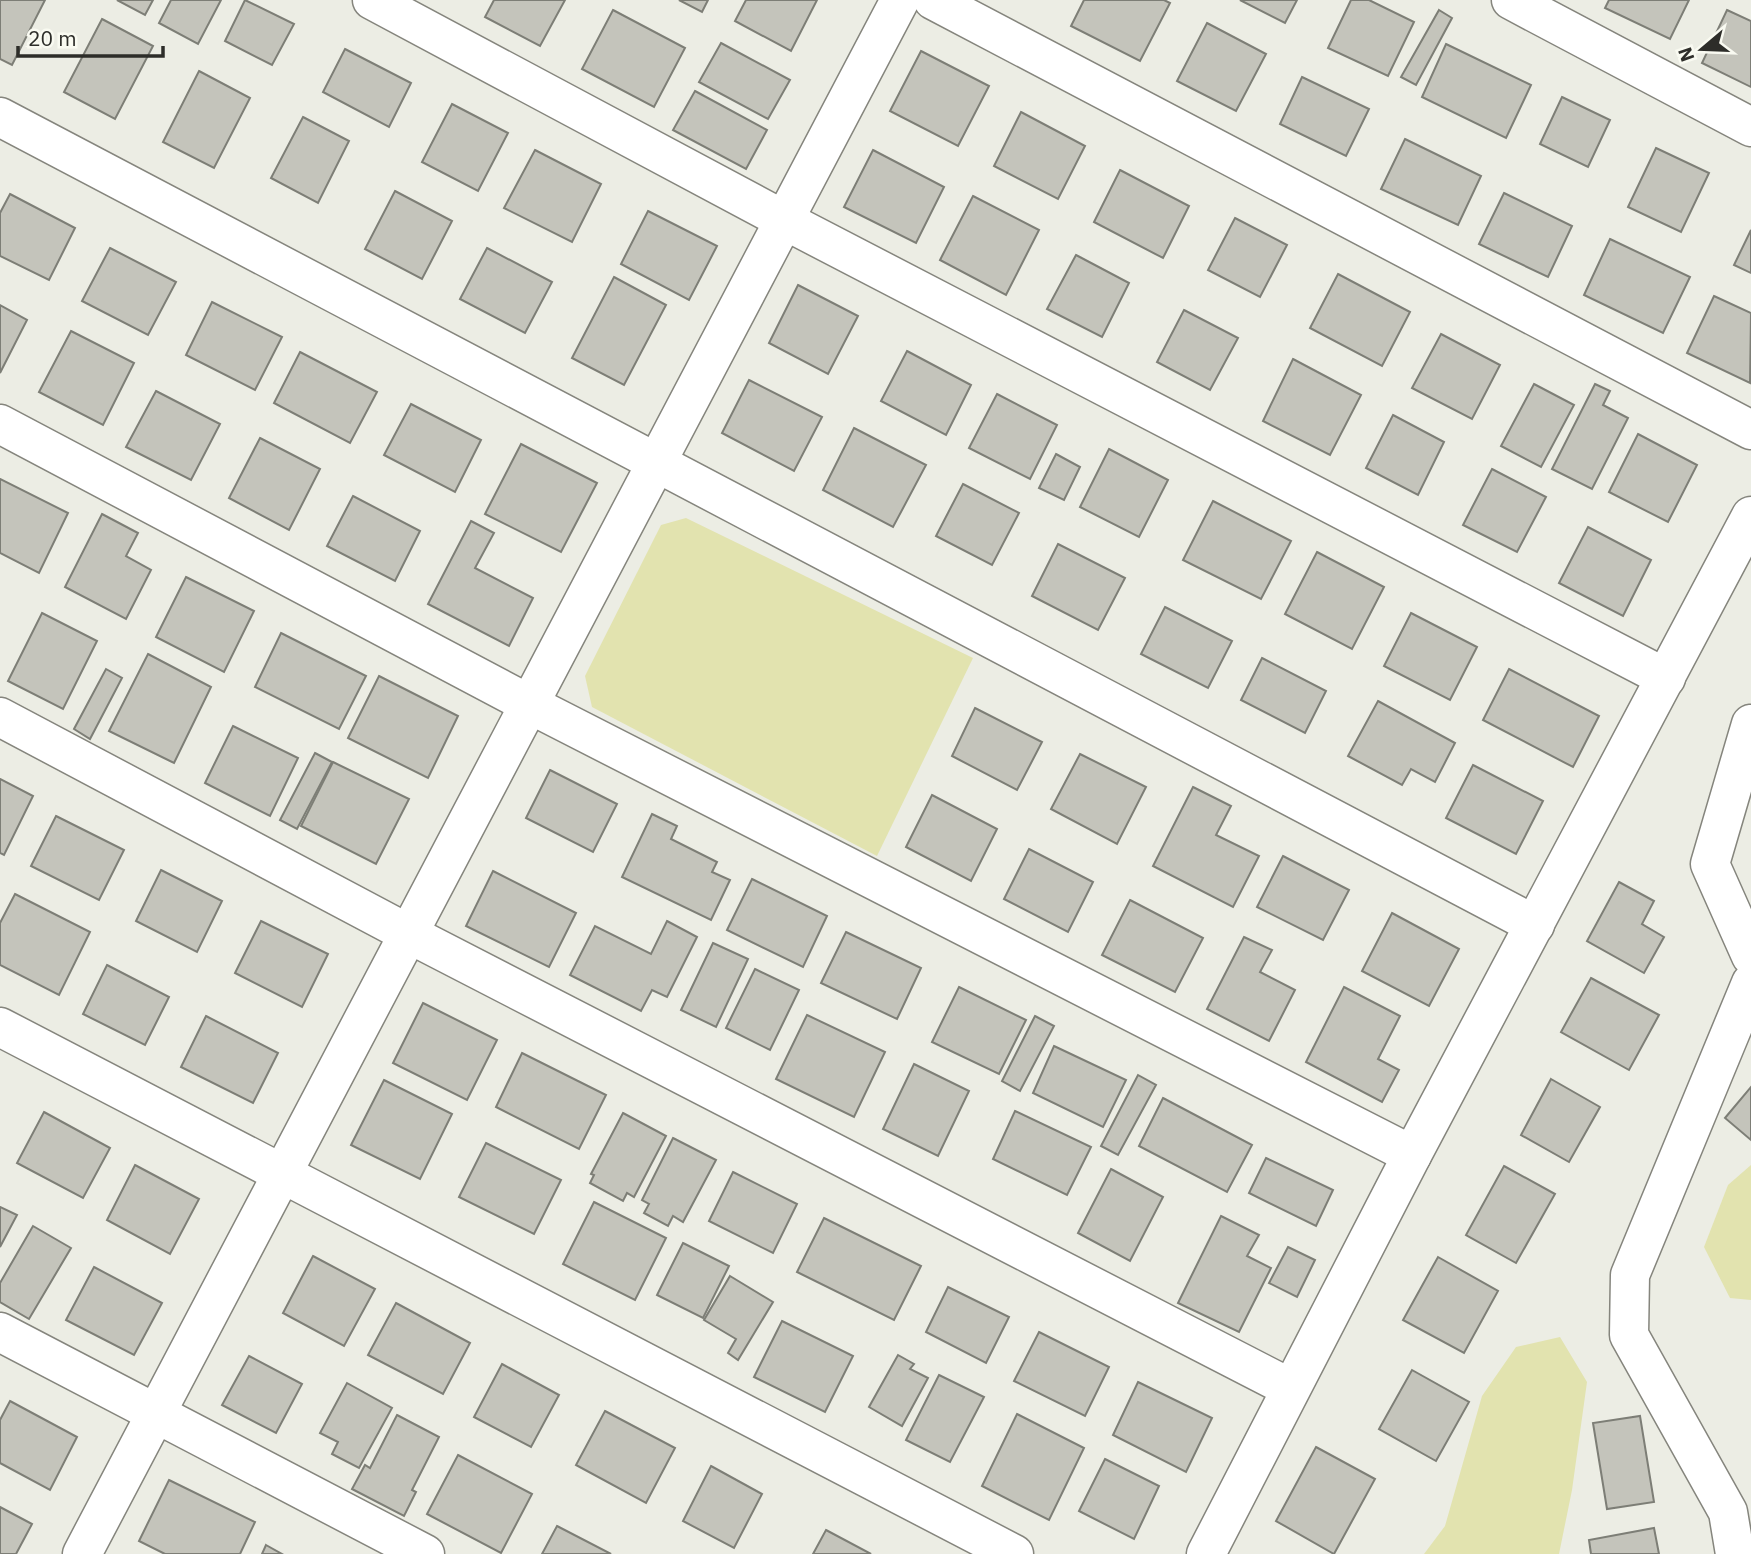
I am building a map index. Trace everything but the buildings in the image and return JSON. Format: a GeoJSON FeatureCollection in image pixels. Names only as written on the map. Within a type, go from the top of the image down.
{"type":"FeatureCollection","features":[{"type":"Feature","properties":{"kind":"street"},"geometry":{"type":"LineString","coordinates":[[372,0],[784,220],[1666,678]]}},
{"type":"Feature","properties":{"kind":"street"},"geometry":{"type":"LineString","coordinates":[[82,1554],[900,0]]}},
{"type":"Feature","properties":{"kind":"street"},"geometry":{"type":"LineString","coordinates":[[933,0],[1751,430]]}},
{"type":"Feature","properties":{"kind":"street"},"geometry":{"type":"LineString","coordinates":[[1511,0],[1751,127]]}},
{"type":"Feature","properties":{"kind":"street"},"geometry":{"type":"LineString","coordinates":[[0,117],[1535,925]]}},
{"type":"Feature","properties":{"kind":"street"},"geometry":{"type":"LineString","coordinates":[[0,424],[529,704],[1412,1154]]}},
{"type":"Feature","properties":{"kind":"street"},"geometry":{"type":"LineString","coordinates":[[1206,1554],[1412,1154],[1751,516]]}},
{"type":"Feature","properties":{"kind":"street"},"geometry":{"type":"LineString","coordinates":[[0,717],[409,934],[1290,1388]]}},
{"type":"Feature","properties":{"kind":"street"},"geometry":{"type":"LineString","coordinates":[[1751,724],[1710,864],[1751,956]]}},
{"type":"Feature","properties":{"kind":"street"},"geometry":{"type":"LineString","coordinates":[[1735,1554],[1728,1512],[1629,1335],[1630,1275],[1751,983]]}},
{"type":"Feature","properties":{"kind":"street"},"geometry":{"type":"LineString","coordinates":[[0,1027],[281,1176],[1014,1554]]}},
{"type":"Feature","properties":{"kind":"street"},"geometry":{"type":"LineString","coordinates":[[0,1332],[425,1554]]}},
{"type":"Feature","properties":{"kind":"green space"},"geometry":{"type":"Polygon","coordinates":[[[686,518],[973,658],[877,856],[592,707],[585,676],[661,525],[686,518]]]}},
{"type":"Feature","properties":{"kind":"green space"},"geometry":{"type":"Polygon","coordinates":[[[1751,1165],[1751,1300],[1730,1298],[1704,1247],[1728,1185],[1751,1165]]]}},
{"type":"Feature","properties":{"kind":"green space"},"geometry":{"type":"Polygon","coordinates":[[[1560,1337],[1587,1382],[1572,1490],[1559,1554],[1424,1554],[1445,1526],[1482,1396],[1516,1347],[1560,1337]]]}}]}
